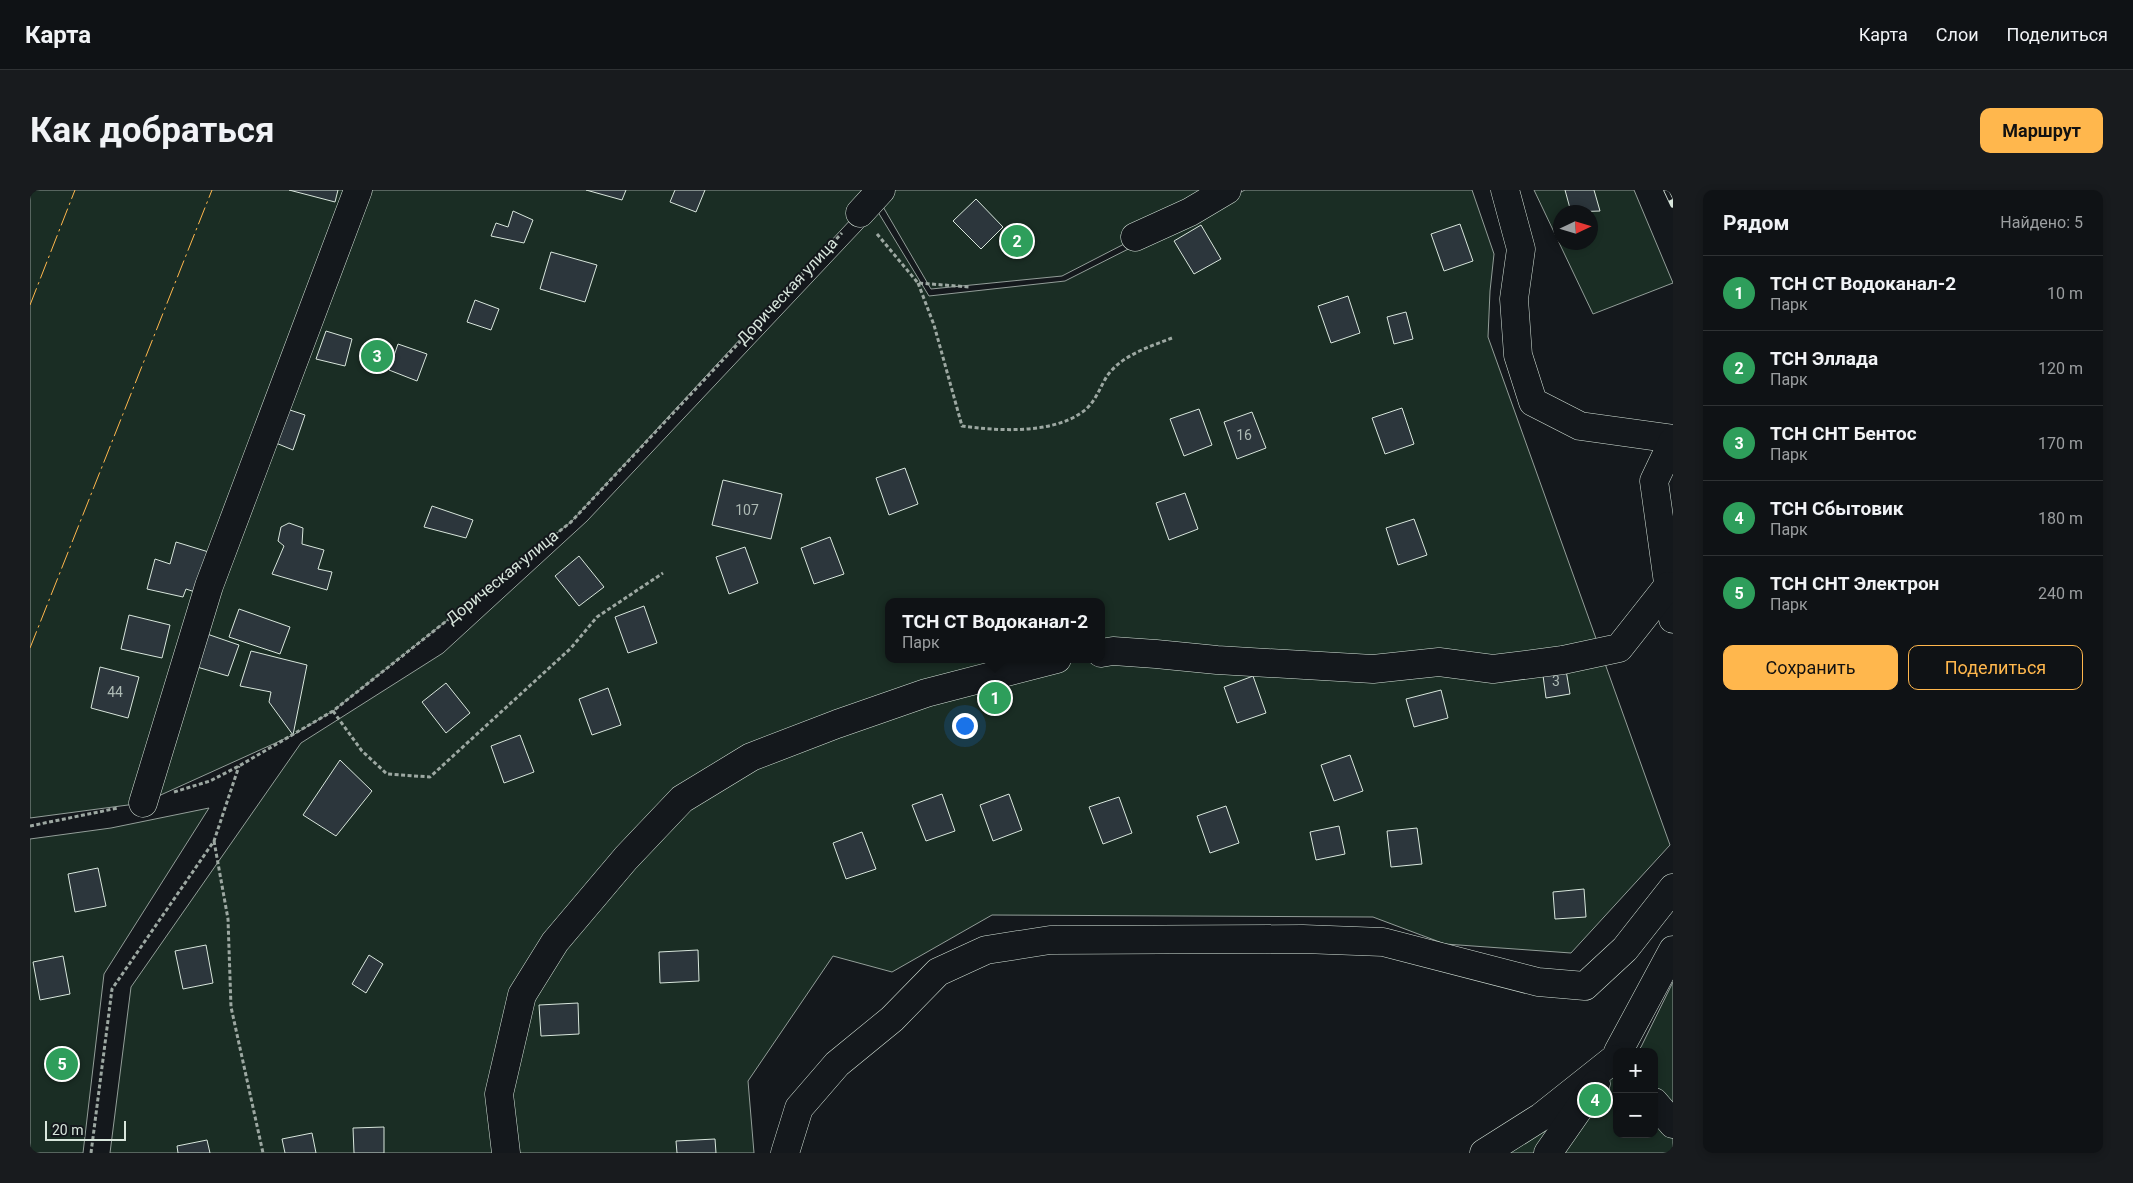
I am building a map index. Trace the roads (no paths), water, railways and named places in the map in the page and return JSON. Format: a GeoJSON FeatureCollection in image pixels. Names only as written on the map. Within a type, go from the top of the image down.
{"type":"FeatureCollection","features":[{"type":"Feature","properties":{"kind":"lane"},"geometry":{"type":"LineString","coordinates":[[143,803],[209,586],[358,190]]}},
{"type":"Feature","properties":{"kind":"lane"},"geometry":{"type":"LineString","coordinates":[[860,213],[881,190]]}},
{"type":"Feature","properties":{"kind":"lane"},"geometry":{"type":"LineString","coordinates":[[1135,237],[1190,212],[1226,190]]}},
{"type":"Feature","properties":{"kind":"lane"},"geometry":{"type":"LineString","coordinates":[[1505,190],[1521,249],[1514,298],[1518,355],[1532,402],[1580,426],[1673,440],[1654,481],[1673,619]]}},
{"type":"Feature","properties":{"kind":"lane"},"geometry":{"type":"LineString","coordinates":[[1105,653],[1156,654],[1216,660],[1373,669],[1439,662],[1493,669],[1563,660],[1619,648],[1668,586]]}},
{"type":"Feature","properties":{"kind":"lane"},"geometry":{"type":"LineString","coordinates":[[506,1153],[499,1094],[522,995],[555,942],[626,858],[682,799],[751,757],[837,724],[926,693],[1042,663]]}},
{"type":"Feature","properties":{"kind":"lane"},"geometry":{"type":"LineString","coordinates":[[785,1153],[799,1108],[838,1064],[892,1019],[938,972],[986,950],[1050,940],[1303,939],[1383,942],[1461,964],[1538,982],[1585,986],[1625,950],[1673,888]]}},
{"type":"Feature","properties":{"kind":"lane"},"geometry":{"type":"LineString","coordinates":[[1621,1048],[1673,950]]}},
{"type":"Feature","properties":{"kind":"lane"},"geometry":{"type":"LineString","coordinates":[[1484,1153],[1540,1117],[1613,1059]]}},
{"type":"Feature","properties":{"kind":"lane"},"geometry":{"type":"LineString","coordinates":[[1548,1153],[1613,1061]]}},
{"type":"Feature","properties":{"kind":"lane"},"geometry":{"type":"LineString","coordinates":[[1658,1107],[1673,1124]]}},
{"type":"Feature","properties":{"kind":"railway"},"geometry":{"type":"LineString","coordinates":[[1666,190],[1673,205]]}},
{"type":"Feature","properties":{"kind":"place","name":"ТСН Эллада"},"geometry":{"type":"Point","coordinates":[1017,241]}},
{"type":"Feature","properties":{"kind":"place","name":"ТСН СНТ Бентос"},"geometry":{"type":"Point","coordinates":[377,356]}},
{"type":"Feature","properties":{"kind":"place","name":"ТСН СТ Водоканал-2"},"geometry":{"type":"Point","coordinates":[995,698]}},
{"type":"Feature","properties":{"kind":"place","name":"ТСН СНТ Электрон"},"geometry":{"type":"Point","coordinates":[62,1064]}},
{"type":"Feature","properties":{"kind":"place","name":"ТСН Сбытовик"},"geometry":{"type":"Point","coordinates":[1595,1100]}}]}
